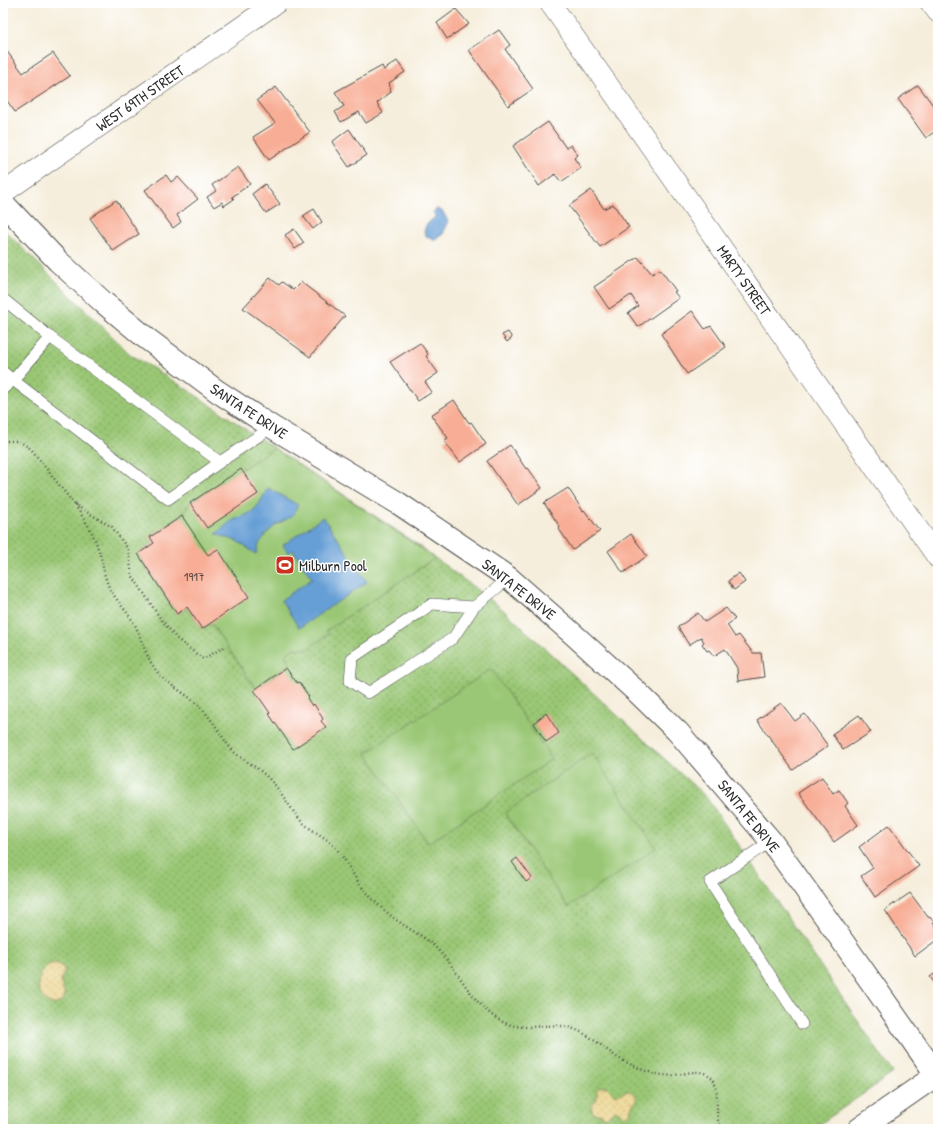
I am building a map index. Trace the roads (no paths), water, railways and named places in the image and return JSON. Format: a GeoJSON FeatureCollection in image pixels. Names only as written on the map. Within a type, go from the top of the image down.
{"type":"FeatureCollection","features":[{"type":"Feature","properties":{"kind":"street","name":"WEST 69TH STREET"},"geometry":{"type":"LineString","coordinates":[[3,193],[276,3]]}},
{"type":"Feature","properties":{"kind":"street","name":"MARTY STREET"},"geometry":{"type":"LineString","coordinates":[[550,3],[938,558]]}},
{"type":"Feature","properties":{"kind":"street"},"geometry":{"type":"LineString","coordinates":[[931,3],[938,12]]}},
{"type":"Feature","properties":{"kind":"street","name":"SANTA FE DRIVE"},"geometry":{"type":"LineString","coordinates":[[3,203],[58,261],[103,302],[146,338],[217,391],[272,428],[398,503],[508,578],[637,692],[678,732],[771,841],[830,922],[937,1076]]}},
{"type":"Feature","properties":{"kind":"street"},"geometry":{"type":"LineString","coordinates":[[860,1129],[937,1076]]}},
{"type":"Feature","properties":{"kind":"lane"},"geometry":{"type":"LineString","coordinates":[[3,299],[50,337],[220,462]]}},
{"type":"Feature","properties":{"kind":"lane"},"geometry":{"type":"LineString","coordinates":[[3,388],[13,380],[50,337]]}},
{"type":"Feature","properties":{"kind":"lane"},"geometry":{"type":"LineString","coordinates":[[3,372],[168,499],[220,462],[272,428]]}},
{"type":"Feature","properties":{"kind":"lane"},"geometry":{"type":"LineString","coordinates":[[474,607],[432,604],[352,658],[350,681],[368,693],[411,664],[454,638],[474,607],[508,578]]}},
{"type":"Feature","properties":{"kind":"lane"},"geometry":{"type":"LineString","coordinates":[[771,841],[710,882],[802,1024]]}},
{"type":"Feature","properties":{"kind":"water"},"geometry":{"type":"Polygon","coordinates":[[[438,209],[443,212],[448,221],[443,234],[434,240],[427,237],[424,232],[426,225],[435,217],[433,213],[438,209]]]}},
{"type":"Feature","properties":{"kind":"water"},"geometry":{"type":"Polygon","coordinates":[[[268,488],[298,505],[292,516],[276,525],[266,534],[259,544],[256,554],[237,541],[216,534],[231,521],[248,514],[255,509],[268,488]]]}},
{"type":"Feature","properties":{"kind":"water"},"geometry":{"type":"Polygon","coordinates":[[[323,517],[367,582],[299,628],[281,600],[312,579],[293,550],[288,553],[283,545],[323,517]]]}},
{"type":"Feature","properties":{"kind":"place","name":"Milburn Pool"},"geometry":{"type":"Point","coordinates":[285,565]}}]}
